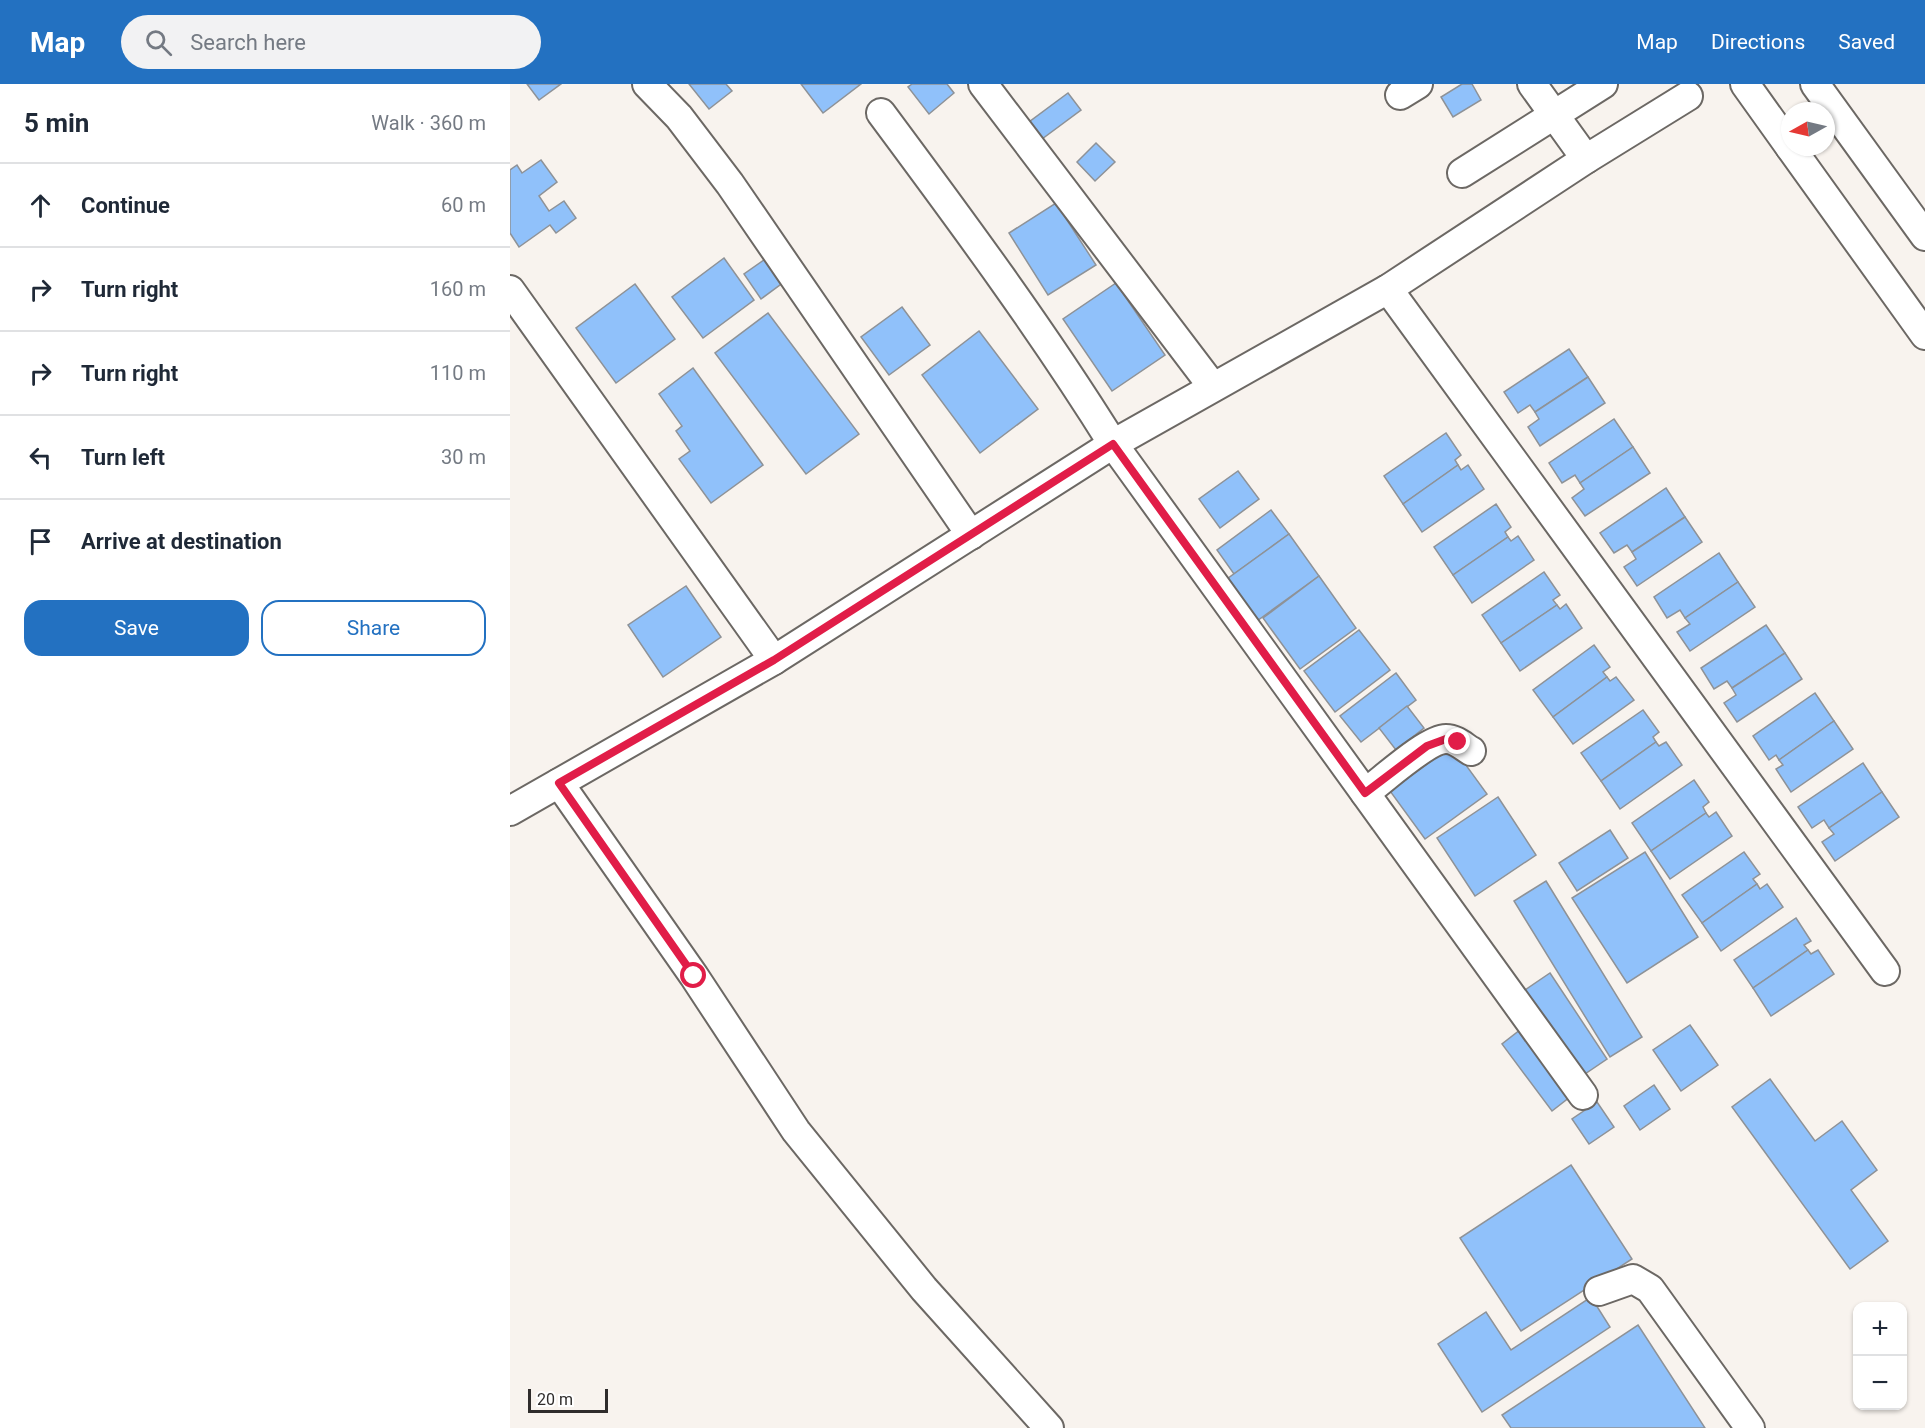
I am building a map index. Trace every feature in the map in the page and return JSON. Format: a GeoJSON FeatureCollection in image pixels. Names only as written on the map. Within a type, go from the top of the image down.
{"type":"FeatureCollection","features":[{"type":"Feature","properties":{"kind":"street"},"geometry":{"type":"LineString","coordinates":[[647,84],[679,117],[730,184],[971,535]]}},
{"type":"Feature","properties":{"kind":"street"},"geometry":{"type":"LineString","coordinates":[[982,84],[1213,387]]}},
{"type":"Feature","properties":{"kind":"street"},"geometry":{"type":"LineString","coordinates":[[1532,84],[1586,159]]}},
{"type":"Feature","properties":{"kind":"street"},"geometry":{"type":"LineString","coordinates":[[1462,173],[1603,84]]}},
{"type":"Feature","properties":{"kind":"street"},"geometry":{"type":"LineString","coordinates":[[1745,84],[1781,134]]}},
{"type":"Feature","properties":{"kind":"street"},"geometry":{"type":"LineString","coordinates":[[1815,84],[1925,236]]}},
{"type":"Feature","properties":{"kind":"street"},"geometry":{"type":"LineString","coordinates":[[510,810],[774,660],[1113,444],[1388,289],[1586,159],[1688,96]]}},
{"type":"Feature","properties":{"kind":"street"},"geometry":{"type":"LineString","coordinates":[[881,113],[995,267],[1070,375],[1113,444],[1583,1095]]}},
{"type":"Feature","properties":{"kind":"street"},"geometry":{"type":"LineString","coordinates":[[1796,156],[1925,335]]}},
{"type":"Feature","properties":{"kind":"street"},"geometry":{"type":"LineString","coordinates":[[1388,289],[1886,971]]}},
{"type":"Feature","properties":{"kind":"street"},"geometry":{"type":"LineString","coordinates":[[510,290],[774,660]]}},
{"type":"Feature","properties":{"kind":"street"},"geometry":{"type":"LineString","coordinates":[[1365,793],[1427,746],[1446,739],[1458,742],[1471,751]]}},
{"type":"Feature","properties":{"kind":"street"},"geometry":{"type":"LineString","coordinates":[[559,783],[694,976],[796,1131],[924,1289],[1049,1428]]}},
{"type":"Feature","properties":{"kind":"street"},"geometry":{"type":"LineString","coordinates":[[1599,1291],[1633,1279],[1650,1289],[1750,1428]]}},
{"type":"Feature","properties":{"kind":"building"},"geometry":{"type":"Polygon","coordinates":[[[527,84],[561,84],[539,100],[527,84]]]}},
{"type":"Feature","properties":{"kind":"building"},"geometry":{"type":"Polygon","coordinates":[[[689,84],[726,84],[732,91],[709,109],[689,84]]]}},
{"type":"Feature","properties":{"kind":"building"},"geometry":{"type":"Polygon","coordinates":[[[801,84],[861,84],[823,113],[801,84]]]}},
{"type":"Feature","properties":{"kind":"building"},"geometry":{"type":"Polygon","coordinates":[[[912,84],[947,84],[954,93],[929,114],[908,87],[912,84]]]}},
{"type":"Feature","properties":{"kind":"building"},"geometry":{"type":"Polygon","coordinates":[[[1462,84],[1472,84],[1481,100],[1453,117],[1441,97],[1462,84]]]}},
{"type":"Feature","properties":{"kind":"building"},"geometry":{"type":"Polygon","coordinates":[[[1068,93],[1081,110],[1042,139],[1029,122],[1068,93]]]}},
{"type":"Feature","properties":{"kind":"building"},"geometry":{"type":"Polygon","coordinates":[[[1096,143],[1115,162],[1095,181],[1077,162],[1096,143]]]}},
{"type":"Feature","properties":{"kind":"building"},"geometry":{"type":"Polygon","coordinates":[[[541,160],[557,182],[539,196],[549,211],[564,201],[576,218],[556,233],[550,225],[519,247],[510,233],[510,170],[517,165],[522,173],[541,160]]]}},
{"type":"Feature","properties":{"kind":"building"},"geometry":{"type":"Polygon","coordinates":[[[1056,203],[1096,265],[1048,295],[1009,233],[1056,203]]]}},
{"type":"Feature","properties":{"kind":"building"},"geometry":{"type":"Polygon","coordinates":[[[771,255],[788,279],[761,299],[744,274],[771,255]]]}},
{"type":"Feature","properties":{"kind":"building"},"geometry":{"type":"Polygon","coordinates":[[[724,258],[754,300],[703,338],[672,297],[724,258]]]}},
{"type":"Feature","properties":{"kind":"building"},"geometry":{"type":"Polygon","coordinates":[[[1116,283],[1165,355],[1112,391],[1063,319],[1116,283]]]}},
{"type":"Feature","properties":{"kind":"building"},"geometry":{"type":"Polygon","coordinates":[[[635,284],[675,339],[616,383],[576,328],[635,284]]]}},
{"type":"Feature","properties":{"kind":"building"},"geometry":{"type":"Polygon","coordinates":[[[902,307],[930,345],[889,375],[861,337],[902,307]]]}},
{"type":"Feature","properties":{"kind":"building"},"geometry":{"type":"Polygon","coordinates":[[[768,313],[859,434],[806,474],[715,353],[768,313]]]}},
{"type":"Feature","properties":{"kind":"building"},"geometry":{"type":"Polygon","coordinates":[[[979,331],[1038,409],[980,453],[922,375],[979,331]]]}},
{"type":"Feature","properties":{"kind":"building"},"geometry":{"type":"Polygon","coordinates":[[[1569,349],[1588,377],[1535,412],[1530,405],[1518,413],[1504,392],[1569,349]]]}},
{"type":"Feature","properties":{"kind":"building"},"geometry":{"type":"Polygon","coordinates":[[[693,368],[763,465],[711,503],[679,459],[690,451],[676,431],[682,426],[659,394],[693,368]]]}},
{"type":"Feature","properties":{"kind":"building"},"geometry":{"type":"Polygon","coordinates":[[[1588,377],[1605,403],[1540,446],[1528,427],[1539,419],[1535,412],[1588,377]]]}},
{"type":"Feature","properties":{"kind":"building"},"geometry":{"type":"Polygon","coordinates":[[[1614,419],[1633,447],[1580,483],[1575,475],[1562,483],[1549,463],[1614,419]]]}},
{"type":"Feature","properties":{"kind":"building"},"geometry":{"type":"Polygon","coordinates":[[[1446,433],[1461,455],[1455,460],[1458,465],[1403,504],[1384,476],[1446,433]]]}},
{"type":"Feature","properties":{"kind":"building"},"geometry":{"type":"Polygon","coordinates":[[[1633,447],[1650,473],[1585,516],[1572,498],[1584,489],[1580,483],[1633,447]]]}},
{"type":"Feature","properties":{"kind":"building"},"geometry":{"type":"Polygon","coordinates":[[[1458,465],[1461,470],[1468,465],[1484,489],[1422,532],[1403,504],[1458,465]]]}},
{"type":"Feature","properties":{"kind":"building"},"geometry":{"type":"Polygon","coordinates":[[[1238,471],[1259,499],[1220,528],[1199,499],[1238,471]]]}},
{"type":"Feature","properties":{"kind":"building"},"geometry":{"type":"Polygon","coordinates":[[[1666,488],[1685,517],[1632,552],[1627,545],[1614,553],[1600,533],[1666,488]]]}},
{"type":"Feature","properties":{"kind":"building"},"geometry":{"type":"Polygon","coordinates":[[[1496,504],[1511,527],[1505,532],[1508,537],[1453,575],[1434,547],[1496,504]]]}},
{"type":"Feature","properties":{"kind":"building"},"geometry":{"type":"Polygon","coordinates":[[[1271,510],[1289,534],[1234,574],[1217,550],[1271,510]]]}},
{"type":"Feature","properties":{"kind":"building"},"geometry":{"type":"Polygon","coordinates":[[[1685,517],[1702,542],[1637,586],[1624,567],[1636,559],[1632,552],[1685,517]]]}},
{"type":"Feature","properties":{"kind":"building"},"geometry":{"type":"Polygon","coordinates":[[[1289,534],[1319,576],[1250,626],[1220,584],[1289,534]]]}},
{"type":"Feature","properties":{"kind":"building"},"geometry":{"type":"Polygon","coordinates":[[[1518,536],[1534,560],[1472,603],[1453,575],[1508,537],[1511,541],[1518,536]]]}},
{"type":"Feature","properties":{"kind":"building"},"geometry":{"type":"Polygon","coordinates":[[[1719,553],[1738,582],[1685,618],[1680,610],[1667,618],[1654,597],[1719,553]]]}},
{"type":"Feature","properties":{"kind":"building"},"geometry":{"type":"Polygon","coordinates":[[[1544,572],[1560,595],[1553,600],[1557,605],[1501,643],[1482,615],[1544,572]]]}},
{"type":"Feature","properties":{"kind":"building"},"geometry":{"type":"Polygon","coordinates":[[[1319,576],[1356,628],[1300,669],[1263,618],[1319,576]]]}},
{"type":"Feature","properties":{"kind":"building"},"geometry":{"type":"Polygon","coordinates":[[[1738,582],[1755,607],[1690,651],[1677,632],[1690,624],[1685,618],[1738,582]]]}},
{"type":"Feature","properties":{"kind":"building"},"geometry":{"type":"Polygon","coordinates":[[[686,586],[721,637],[663,677],[628,625],[686,586]]]}},
{"type":"Feature","properties":{"kind":"building"},"geometry":{"type":"Polygon","coordinates":[[[1566,604],[1582,628],[1520,671],[1501,643],[1557,605],[1560,609],[1566,604]]]}},
{"type":"Feature","properties":{"kind":"building"},"geometry":{"type":"Polygon","coordinates":[[[1766,625],[1785,653],[1732,688],[1727,681],[1714,689],[1701,668],[1766,625]]]}},
{"type":"Feature","properties":{"kind":"building"},"geometry":{"type":"Polygon","coordinates":[[[1359,630],[1390,670],[1335,712],[1304,671],[1359,630]]]}},
{"type":"Feature","properties":{"kind":"building"},"geometry":{"type":"Polygon","coordinates":[[[1594,645],[1610,667],[1603,672],[1607,677],[1553,717],[1533,690],[1594,645]]]}},
{"type":"Feature","properties":{"kind":"building"},"geometry":{"type":"Polygon","coordinates":[[[1785,653],[1802,679],[1737,722],[1724,703],[1736,695],[1732,688],[1785,653]]]}},
{"type":"Feature","properties":{"kind":"building"},"geometry":{"type":"Polygon","coordinates":[[[1396,673],[1416,700],[1361,742],[1340,716],[1396,673]]]}},
{"type":"Feature","properties":{"kind":"building"},"geometry":{"type":"Polygon","coordinates":[[[1607,677],[1610,681],[1616,677],[1634,700],[1573,744],[1553,717],[1607,677]]]}},
{"type":"Feature","properties":{"kind":"building"},"geometry":{"type":"Polygon","coordinates":[[[1815,693],[1834,721],[1779,760],[1776,755],[1769,760],[1753,736],[1815,693]]]}},
{"type":"Feature","properties":{"kind":"building"},"geometry":{"type":"Polygon","coordinates":[[[1407,706],[1424,728],[1396,750],[1379,728],[1407,706]]]}},
{"type":"Feature","properties":{"kind":"building"},"geometry":{"type":"Polygon","coordinates":[[[1643,710],[1659,732],[1653,737],[1656,742],[1601,781],[1581,753],[1643,710]]]}},
{"type":"Feature","properties":{"kind":"building"},"geometry":{"type":"Polygon","coordinates":[[[1834,721],[1853,749],[1791,792],[1776,769],[1783,765],[1779,760],[1834,721]]]}},
{"type":"Feature","properties":{"kind":"building"},"geometry":{"type":"Polygon","coordinates":[[[1656,742],[1659,746],[1666,742],[1682,765],[1620,809],[1601,781],[1656,742]]]}},
{"type":"Feature","properties":{"kind":"building"},"geometry":{"type":"Polygon","coordinates":[[[1452,746],[1487,794],[1425,839],[1390,791],[1452,746]]]}},
{"type":"Feature","properties":{"kind":"building"},"geometry":{"type":"Polygon","coordinates":[[[1863,763],[1882,792],[1829,828],[1824,820],[1812,828],[1798,807],[1863,763]]]}},
{"type":"Feature","properties":{"kind":"building"},"geometry":{"type":"Polygon","coordinates":[[[1694,780],[1709,802],[1703,807],[1706,813],[1651,851],[1632,823],[1694,780]]]}},
{"type":"Feature","properties":{"kind":"building"},"geometry":{"type":"Polygon","coordinates":[[[1882,792],[1899,817],[1835,861],[1822,842],[1834,834],[1829,828],[1882,792]]]}},
{"type":"Feature","properties":{"kind":"building"},"geometry":{"type":"Polygon","coordinates":[[[1498,797],[1536,855],[1475,896],[1437,838],[1498,797]]]}},
{"type":"Feature","properties":{"kind":"building"},"geometry":{"type":"Polygon","coordinates":[[[1716,812],[1732,836],[1670,879],[1651,851],[1706,813],[1709,817],[1716,812]]]}},
{"type":"Feature","properties":{"kind":"building"},"geometry":{"type":"Polygon","coordinates":[[[1610,830],[1628,858],[1577,891],[1559,863],[1610,830]]]}},
{"type":"Feature","properties":{"kind":"building"},"geometry":{"type":"Polygon","coordinates":[[[1645,852],[1698,937],[1627,983],[1572,898],[1645,852]]]}},
{"type":"Feature","properties":{"kind":"building"},"geometry":{"type":"Polygon","coordinates":[[[1744,852],[1760,874],[1753,879],[1757,884],[1702,923],[1682,895],[1744,852]]]}},
{"type":"Feature","properties":{"kind":"building"},"geometry":{"type":"Polygon","coordinates":[[[1546,881],[1642,1037],[1610,1057],[1514,901],[1546,881]]]}},
{"type":"Feature","properties":{"kind":"building"},"geometry":{"type":"Polygon","coordinates":[[[1757,884],[1760,889],[1767,884],[1783,907],[1721,951],[1702,923],[1757,884]]]}},
{"type":"Feature","properties":{"kind":"building"},"geometry":{"type":"Polygon","coordinates":[[[1796,918],[1811,941],[1804,945],[1808,950],[1753,988],[1734,960],[1796,918]]]}},
{"type":"Feature","properties":{"kind":"building"},"geometry":{"type":"Polygon","coordinates":[[[1808,950],[1811,954],[1818,950],[1834,974],[1771,1016],[1753,988],[1808,950]]]}},
{"type":"Feature","properties":{"kind":"building"},"geometry":{"type":"Polygon","coordinates":[[[1550,973],[1607,1059],[1579,1078],[1522,992],[1550,973]]]}},
{"type":"Feature","properties":{"kind":"building"},"geometry":{"type":"Polygon","coordinates":[[[1690,1025],[1718,1065],[1681,1091],[1653,1050],[1690,1025]]]}},
{"type":"Feature","properties":{"kind":"building"},"geometry":{"type":"Polygon","coordinates":[[[1525,1026],[1575,1093],[1552,1111],[1502,1044],[1525,1026]]]}},
{"type":"Feature","properties":{"kind":"building"},"geometry":{"type":"Polygon","coordinates":[[[1770,1079],[1815,1141],[1842,1121],[1877,1170],[1851,1190],[1888,1241],[1850,1269],[1732,1107],[1770,1079]]]}},
{"type":"Feature","properties":{"kind":"building"},"geometry":{"type":"Polygon","coordinates":[[[1654,1085],[1670,1109],[1640,1130],[1624,1106],[1654,1085]]]}},
{"type":"Feature","properties":{"kind":"building"},"geometry":{"type":"Polygon","coordinates":[[[1597,1102],[1614,1127],[1589,1144],[1572,1119],[1597,1102]]]}},
{"type":"Feature","properties":{"kind":"building"},"geometry":{"type":"Polygon","coordinates":[[[1571,1165],[1632,1259],[1521,1331],[1460,1238],[1571,1165]]]}},
{"type":"Feature","properties":{"kind":"building"},"geometry":{"type":"Polygon","coordinates":[[[1591,1297],[1610,1327],[1482,1412],[1438,1344],[1486,1312],[1511,1350],[1591,1297]]]}},
{"type":"Feature","properties":{"kind":"building"},"geometry":{"type":"Polygon","coordinates":[[[1638,1325],[1705,1428],[1511,1428],[1502,1415],[1638,1325]]]}},
{"type":"Feature","properties":{"kind":"route"},"geometry":{"type":"LineString","coordinates":[[694,976],[559,783],[774,660],[1113,444],[1365,793],[1427,746],[1446,739],[1458,742]]}}]}
